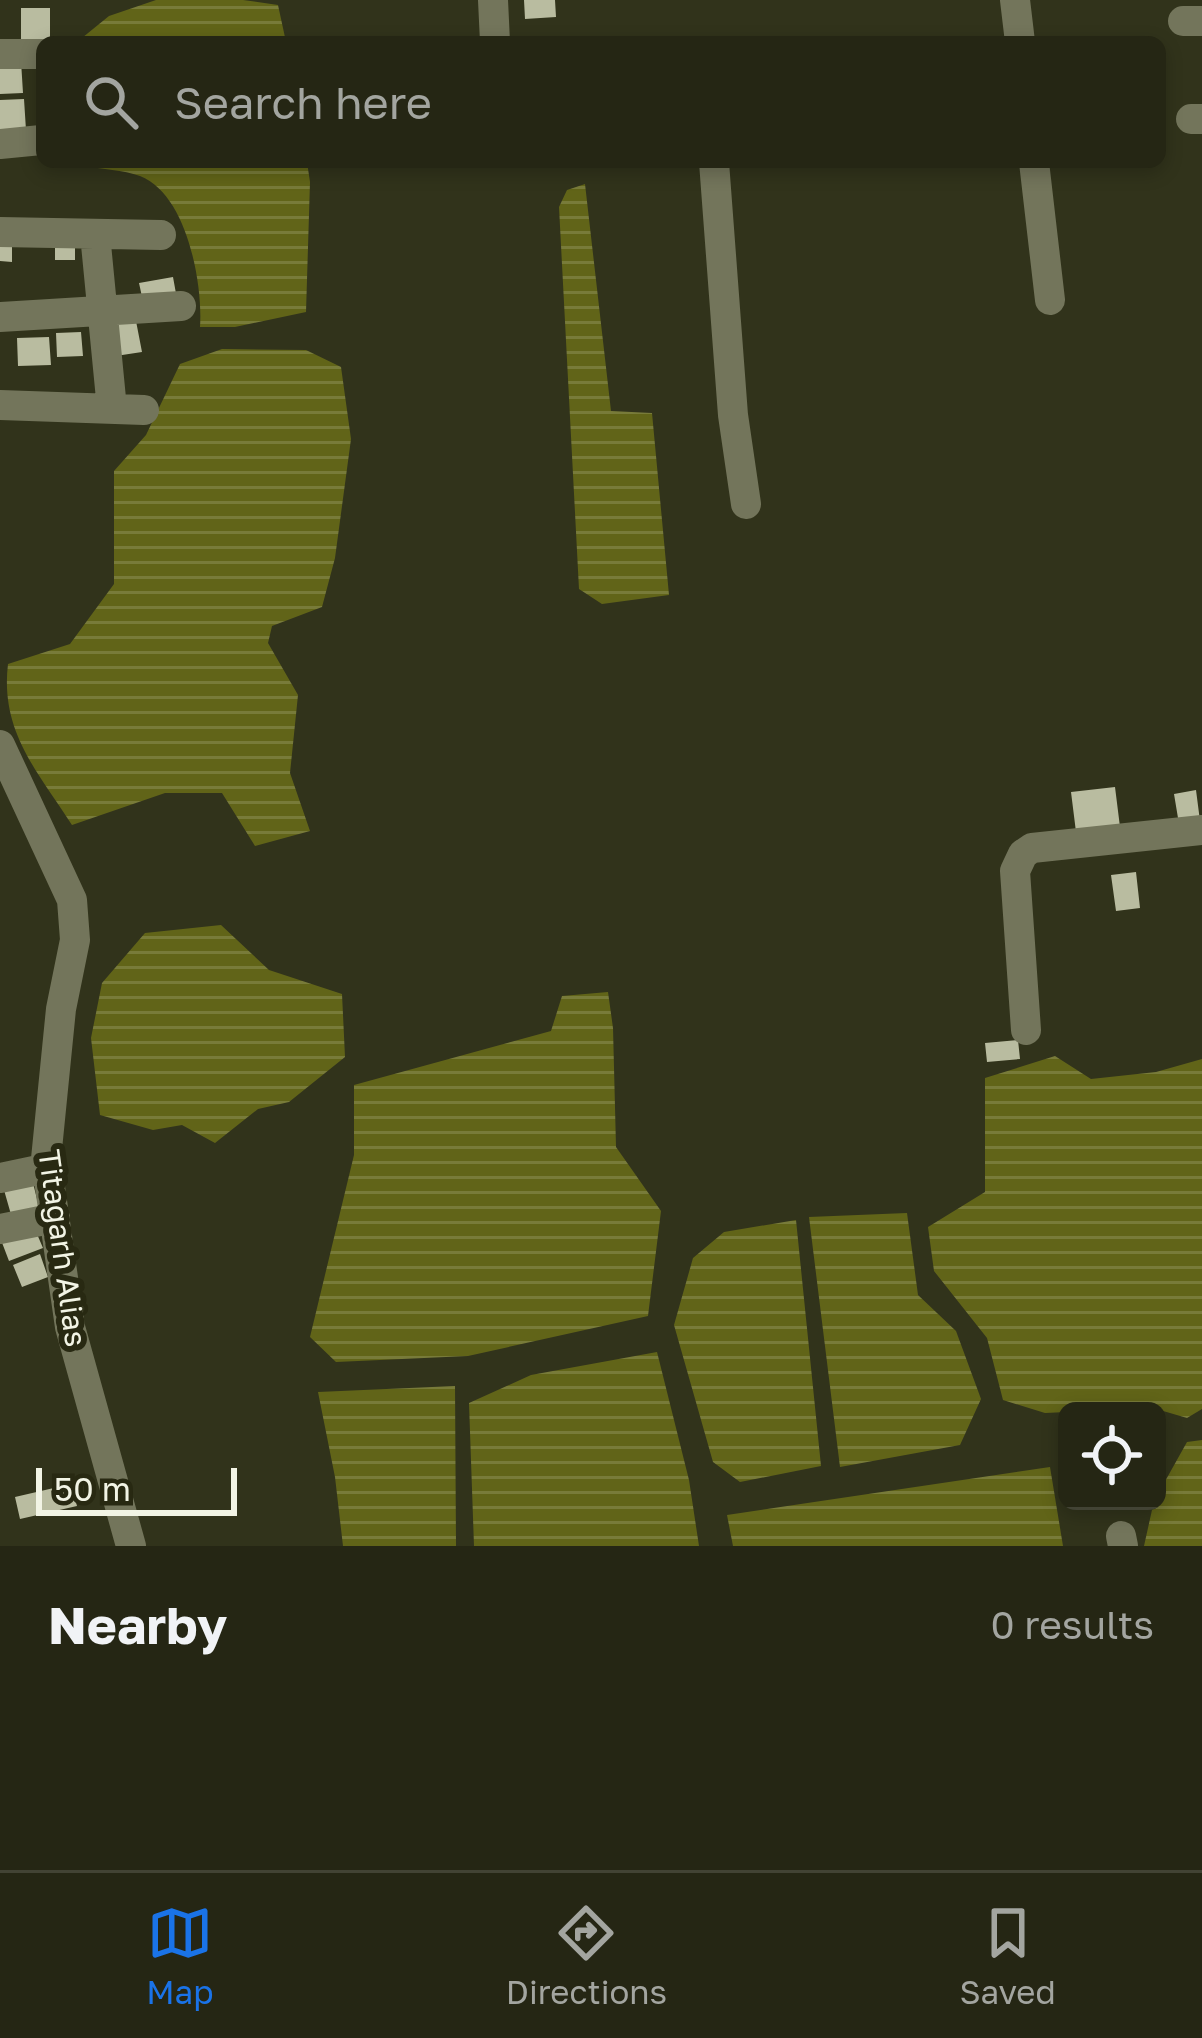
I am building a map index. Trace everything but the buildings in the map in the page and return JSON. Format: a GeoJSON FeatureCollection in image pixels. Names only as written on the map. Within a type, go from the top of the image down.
{"type":"FeatureCollection","features":[{"type":"Feature","properties":{"kind":"street"},"geometry":{"type":"LineString","coordinates":[[493,0],[496,36]]}},
{"type":"Feature","properties":{"kind":"street"},"geometry":{"type":"LineString","coordinates":[[1015,0],[1019,36]]}},
{"type":"Feature","properties":{"kind":"street"},"geometry":{"type":"LineString","coordinates":[[0,54],[36,55]]}},
{"type":"Feature","properties":{"kind":"street"},"geometry":{"type":"LineString","coordinates":[[0,144],[36,140]]}},
{"type":"Feature","properties":{"kind":"street"},"geometry":{"type":"LineString","coordinates":[[714,168],[733,415],[746,504]]}},
{"type":"Feature","properties":{"kind":"street"},"geometry":{"type":"LineString","coordinates":[[1035,168],[1050,299]]}},
{"type":"Feature","properties":{"kind":"street"},"geometry":{"type":"LineString","coordinates":[[0,232],[161,235]]}},
{"type":"Feature","properties":{"kind":"street"},"geometry":{"type":"LineString","coordinates":[[95,234],[112,409]]}},
{"type":"Feature","properties":{"kind":"street"},"geometry":{"type":"LineString","coordinates":[[0,317],[181,306]]}},
{"type":"Feature","properties":{"kind":"street"},"geometry":{"type":"LineString","coordinates":[[0,405],[144,410]]}},
{"type":"Feature","properties":{"kind":"street","name":"Titagarh Alias"},"geometry":{"type":"LineString","coordinates":[[0,745],[72,900],[75,940],[61,1009],[46,1159],[70,1327],[131,1546]]}},
{"type":"Feature","properties":{"kind":"street"},"geometry":{"type":"LineString","coordinates":[[1026,1030],[1015,871],[1023,854],[1032,848],[1202,830]]}},
{"type":"Feature","properties":{"kind":"street"},"geometry":{"type":"LineString","coordinates":[[0,1178],[48,1168]]}},
{"type":"Feature","properties":{"kind":"street"},"geometry":{"type":"LineString","coordinates":[[0,1228],[55,1218]]}},
{"type":"Feature","properties":{"kind":"shaded area"},"geometry":{"type":"Polygon","coordinates":[[[156,0],[243,0],[278,5],[285,36],[84,36],[109,16],[156,0]]]}},
{"type":"Feature","properties":{"kind":"shaded area"},"geometry":{"type":"Polygon","coordinates":[[[98,168],[308,168],[306,312],[235,327],[200,327],[195,265],[180,220],[156,186],[98,168]]]}},
{"type":"Feature","properties":{"kind":"shaded area"},"geometry":{"type":"Polygon","coordinates":[[[585,184],[611,411],[652,413],[669,595],[602,604],[579,589],[559,207],[567,190],[585,184]]]}},
{"type":"Feature","properties":{"kind":"shaded area"},"geometry":{"type":"Polygon","coordinates":[[[222,349],[306,350],[341,367],[351,439],[335,558],[322,607],[272,626],[268,643],[298,695],[290,773],[310,831],[255,846],[222,793],[165,793],[72,825],[34,768],[16,730],[7,688],[8,664],[70,644],[114,584],[114,471],[146,435],[180,364],[222,349]]]}},
{"type":"Feature","properties":{"kind":"shaded area"},"geometry":{"type":"Polygon","coordinates":[[[221,925],[269,970],[342,994],[345,1057],[289,1102],[258,1109],[215,1143],[182,1125],[153,1130],[100,1115],[91,1038],[102,983],[145,933],[221,925]]]}},
{"type":"Feature","properties":{"kind":"shaded area"},"geometry":{"type":"Polygon","coordinates":[[[608,992],[616,1147],[661,1211],[648,1316],[468,1356],[336,1362],[310,1337],[354,1155],[354,1085],[551,1031],[562,996],[608,992]]]}},
{"type":"Feature","properties":{"kind":"shaded area"},"geometry":{"type":"Polygon","coordinates":[[[1055,1056],[1091,1079],[1156,1072],[1202,1059],[1202,1409],[1187,1418],[1166,1412],[1166,1402],[1058,1402],[1058,1412],[1045,1413],[1003,1400],[987,1338],[934,1271],[928,1227],[985,1192],[985,1078],[1055,1056]]]}},
{"type":"Feature","properties":{"kind":"shaded area"},"geometry":{"type":"Polygon","coordinates":[[[907,1213],[918,1295],[956,1331],[981,1399],[960,1445],[840,1467],[809,1217],[907,1213]]]}},
{"type":"Feature","properties":{"kind":"shaded area"},"geometry":{"type":"Polygon","coordinates":[[[796,1220],[821,1466],[740,1482],[713,1462],[674,1325],[693,1258],[724,1232],[796,1220]]]}},
{"type":"Feature","properties":{"kind":"shaded area"},"geometry":{"type":"Polygon","coordinates":[[[657,1352],[689,1480],[699,1546],[474,1546],[469,1403],[531,1375],[657,1352]]]}},
{"type":"Feature","properties":{"kind":"shaded area"},"geometry":{"type":"Polygon","coordinates":[[[455,1386],[456,1546],[343,1546],[318,1392],[455,1386]]]}},
{"type":"Feature","properties":{"kind":"shaded area"},"geometry":{"type":"Polygon","coordinates":[[[1202,1440],[1202,1546],[1144,1546],[1152,1510],[1166,1510],[1166,1480],[1187,1442],[1202,1440]]]}},
{"type":"Feature","properties":{"kind":"shaded area"},"geometry":{"type":"Polygon","coordinates":[[[1050,1467],[1063,1546],[733,1546],[727,1515],[1050,1467]]]}}]}
